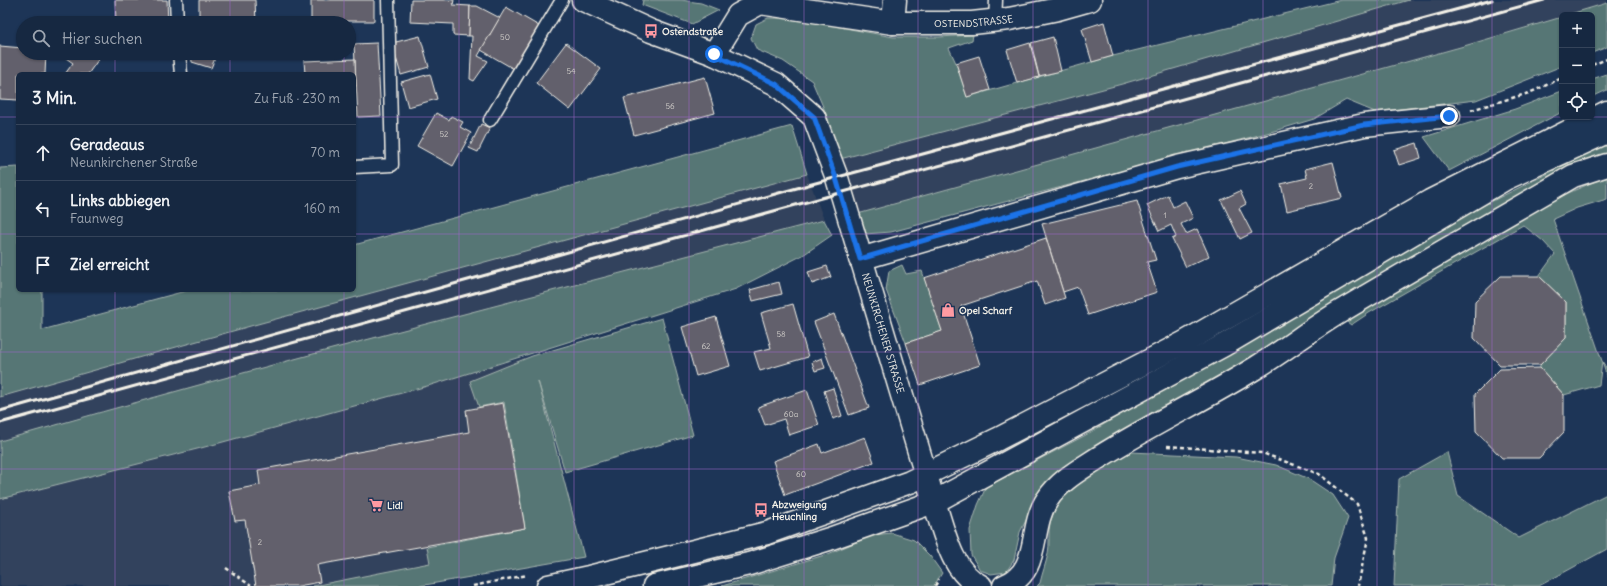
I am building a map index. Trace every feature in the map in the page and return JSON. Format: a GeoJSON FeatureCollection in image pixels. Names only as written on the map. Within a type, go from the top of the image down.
{"type":"FeatureCollection","features":[{"type":"Feature","properties":{"kind":"street","name":"NEUNKIRCHENER STRASSE"},"geometry":{"type":"LineString","coordinates":[[583,0],[651,31],[714,54],[776,84],[814,117],[836,178],[934,502],[952,554],[968,579],[981,586]]}},
{"type":"Feature","properties":{"kind":"street"},"geometry":{"type":"LineString","coordinates":[[893,23],[895,0]]}},
{"type":"Feature","properties":{"kind":"street","name":"OSTENDSTRASSE"},"geometry":{"type":"LineString","coordinates":[[714,54],[738,15],[760,3],[893,23],[972,23],[995,10],[1009,19],[1058,9],[1090,0]]}},
{"type":"Feature","properties":{"kind":"street"},"geometry":{"type":"LineString","coordinates":[[548,586],[767,533],[926,475],[1185,342],[1430,201],[1607,112]]}},
{"type":"Feature","properties":{"kind":"street"},"geometry":{"type":"LineString","coordinates":[[860,259],[1177,167],[1364,125],[1449,116]]}},
{"type":"Feature","properties":{"kind":"street"},"geometry":{"type":"LineString","coordinates":[[654,586],[749,564],[934,502],[1224,345],[1505,179],[1607,132]]}},
{"type":"Feature","properties":{"kind":"street"},"geometry":{"type":"LineString","coordinates":[[1004,586],[1012,583],[1021,576],[1029,564],[1039,515],[1046,500],[1059,484],[1090,462],[1252,370],[1336,314],[1573,176],[1607,165]]}},
{"type":"Feature","properties":{"kind":"lane"},"geometry":{"type":"LineString","coordinates":[[176,0],[177,16]]}},
{"type":"Feature","properties":{"kind":"lane"},"geometry":{"type":"LineString","coordinates":[[356,167],[392,164],[388,0]]}},
{"type":"Feature","properties":{"kind":"lane"},"geometry":{"type":"LineString","coordinates":[[490,120],[562,0]]}},
{"type":"Feature","properties":{"kind":"lane"},"geometry":{"type":"LineString","coordinates":[[180,60],[181,72]]}},
{"type":"Feature","properties":{"kind":"path"},"geometry":{"type":"LineString","coordinates":[[1595,64],[1607,59]]}},
{"type":"Feature","properties":{"kind":"path"},"geometry":{"type":"LineString","coordinates":[[1449,116],[1529,93],[1559,79]]}},
{"type":"Feature","properties":{"kind":"path"},"geometry":{"type":"LineString","coordinates":[[1163,446],[1262,453],[1318,474],[1357,504],[1368,538],[1358,586]]}},
{"type":"Feature","properties":{"kind":"path"},"geometry":{"type":"LineString","coordinates":[[226,568],[251,586]]}},
{"type":"Feature","properties":{"kind":"shaded area"},"geometry":{"type":"Polygon","coordinates":[[[1409,0],[1607,0],[1607,3],[1577,12],[1559,12],[1559,18],[1464,46],[854,215],[840,159],[1122,84],[1409,0]]]}},
{"type":"Feature","properties":{"kind":"shaded area"},"geometry":{"type":"Polygon","coordinates":[[[807,174],[824,220],[337,348],[89,415],[0,441],[0,397],[254,325],[807,174]]]}},
{"type":"Feature","properties":{"kind":"shaded area"},"geometry":{"type":"Polygon","coordinates":[[[532,356],[584,557],[415,586],[0,586],[0,499],[201,448],[431,385],[484,368],[532,356]]]}},
{"type":"Feature","properties":{"kind":"green space"},"geometry":{"type":"Polygon","coordinates":[[[643,0],[681,0],[701,3],[719,10],[692,24],[642,5],[643,0]]]}},
{"type":"Feature","properties":{"kind":"green space"},"geometry":{"type":"Polygon","coordinates":[[[1341,0],[1409,0],[1122,84],[840,159],[827,116],[812,81],[783,61],[757,50],[751,38],[756,24],[768,18],[792,18],[893,37],[973,35],[972,40],[949,48],[956,63],[967,97],[1113,56],[1341,0]]]}},
{"type":"Feature","properties":{"kind":"green space"},"geometry":{"type":"Polygon","coordinates":[[[1607,3],[1607,47],[1595,52],[1595,12],[1577,12],[1607,3]]]}},
{"type":"Feature","properties":{"kind":"green space"},"geometry":{"type":"Polygon","coordinates":[[[1559,18],[1559,67],[1476,100],[1375,112],[1346,100],[1314,119],[1274,131],[891,232],[865,234],[854,215],[1464,46],[1559,18]]]}},
{"type":"Feature","properties":{"kind":"green space"},"geometry":{"type":"Polygon","coordinates":[[[1607,74],[1607,90],[1595,96],[1595,84],[1595,78],[1607,74]]]}},
{"type":"Feature","properties":{"kind":"green space"},"geometry":{"type":"Polygon","coordinates":[[[1559,92],[1559,114],[1449,171],[1424,137],[1515,109],[1559,92]]]}},
{"type":"Feature","properties":{"kind":"green space"},"geometry":{"type":"Polygon","coordinates":[[[792,126],[807,174],[254,325],[0,397],[0,168],[16,167],[16,292],[42,292],[42,330],[182,292],[356,292],[356,244],[792,126]]]}},
{"type":"Feature","properties":{"kind":"green space"},"geometry":{"type":"Polygon","coordinates":[[[1607,144],[1607,159],[1040,493],[1020,532],[1014,560],[1006,572],[991,574],[980,570],[971,555],[970,530],[978,505],[986,487],[1084,436],[1450,222],[1607,144]]]}},
{"type":"Feature","properties":{"kind":"green space"},"geometry":{"type":"Polygon","coordinates":[[[1607,176],[1607,199],[1577,208],[1553,219],[1602,361],[1607,369],[1607,377],[1602,362],[1599,385],[1564,395],[1540,368],[1540,365],[1566,338],[1566,302],[1539,276],[1555,254],[1543,241],[1523,225],[1369,313],[1351,325],[1342,318],[1550,201],[1607,176]]]}},
{"type":"Feature","properties":{"kind":"green space"},"geometry":{"type":"Polygon","coordinates":[[[824,220],[832,235],[803,255],[736,289],[431,385],[201,448],[0,499],[0,441],[308,355],[824,220]]]}},
{"type":"Feature","properties":{"kind":"green space"},"geometry":{"type":"Polygon","coordinates":[[[902,265],[906,274],[922,271],[942,331],[906,343],[886,290],[889,271],[902,265]]]}},
{"type":"Feature","properties":{"kind":"green space"},"geometry":{"type":"Polygon","coordinates":[[[662,318],[693,435],[565,472],[538,381],[584,557],[419,586],[313,586],[430,563],[427,547],[525,528],[504,402],[479,407],[470,381],[532,356],[662,318]]]}},
{"type":"Feature","properties":{"kind":"green space"},"geometry":{"type":"Polygon","coordinates":[[[1131,452],[1236,457],[1276,465],[1309,479],[1333,495],[1348,518],[1334,558],[1331,586],[1037,586],[1040,583],[1048,554],[1050,523],[1055,510],[1063,498],[1072,488],[1094,471],[1131,452]]]}},
{"type":"Feature","properties":{"kind":"green space"},"geometry":{"type":"Polygon","coordinates":[[[1447,452],[1458,496],[1519,538],[1607,494],[1607,549],[1539,586],[1394,586],[1399,479],[1447,452]]]}},
{"type":"Feature","properties":{"kind":"green space"},"geometry":{"type":"Polygon","coordinates":[[[892,533],[914,540],[930,556],[942,573],[934,586],[722,586],[828,554],[873,535],[892,533]]]}},
{"type":"Feature","properties":{"kind":"building"},"geometry":{"type":"Polygon","coordinates":[[[115,0],[167,0],[168,16],[116,16],[115,0]]]}},
{"type":"Feature","properties":{"kind":"building"},"geometry":{"type":"Polygon","coordinates":[[[199,0],[255,0],[256,16],[199,16],[199,0]]]}},
{"type":"Feature","properties":{"kind":"building"},"geometry":{"type":"Polygon","coordinates":[[[311,0],[374,0],[374,21],[356,21],[356,16],[311,16],[311,0]]]}},
{"type":"Feature","properties":{"kind":"building"},"geometry":{"type":"Polygon","coordinates":[[[411,0],[454,0],[453,5],[470,6],[469,36],[453,35],[453,24],[410,22],[411,0]]]}},
{"type":"Feature","properties":{"kind":"building"},"geometry":{"type":"Polygon","coordinates":[[[470,6],[477,6],[500,18],[478,56],[488,61],[474,81],[470,79],[472,36],[469,36],[470,6]]]}},
{"type":"Feature","properties":{"kind":"building"},"geometry":{"type":"Polygon","coordinates":[[[506,7],[539,26],[514,69],[481,50],[506,7]]]}},
{"type":"Feature","properties":{"kind":"building"},"geometry":{"type":"Polygon","coordinates":[[[1104,22],[1113,56],[1092,62],[1082,29],[1104,22]]]}},
{"type":"Feature","properties":{"kind":"building"},"geometry":{"type":"Polygon","coordinates":[[[420,36],[429,67],[401,75],[392,43],[420,36]]]}},
{"type":"Feature","properties":{"kind":"building"},"geometry":{"type":"Polygon","coordinates":[[[1053,37],[1061,71],[1039,76],[1031,43],[1053,37]]]}},
{"type":"Feature","properties":{"kind":"building"},"geometry":{"type":"Polygon","coordinates":[[[377,43],[381,116],[358,117],[355,60],[356,44],[377,43]]]}},
{"type":"Feature","properties":{"kind":"building"},"geometry":{"type":"Polygon","coordinates":[[[566,43],[601,69],[570,110],[536,83],[566,43]]]}},
{"type":"Feature","properties":{"kind":"building"},"geometry":{"type":"Polygon","coordinates":[[[1030,43],[1039,77],[1017,83],[1007,50],[1030,43]]]}},
{"type":"Feature","properties":{"kind":"building"},"geometry":{"type":"Polygon","coordinates":[[[0,46],[16,47],[16,60],[46,60],[45,72],[16,72],[16,100],[0,99],[0,46]]]}},
{"type":"Feature","properties":{"kind":"building"},"geometry":{"type":"Polygon","coordinates":[[[979,56],[990,90],[967,97],[956,63],[979,56]]]}},
{"type":"Feature","properties":{"kind":"building"},"geometry":{"type":"Polygon","coordinates":[[[69,60],[98,60],[89,72],[66,72],[73,63],[69,60]]]}},
{"type":"Feature","properties":{"kind":"building"},"geometry":{"type":"Polygon","coordinates":[[[192,60],[214,60],[211,68],[192,62],[192,60]]]}},
{"type":"Feature","properties":{"kind":"building"},"geometry":{"type":"Polygon","coordinates":[[[355,60],[355,72],[305,72],[304,61],[355,60]]]}},
{"type":"Feature","properties":{"kind":"building"},"geometry":{"type":"Polygon","coordinates":[[[430,74],[437,99],[408,107],[401,82],[430,74]]]}},
{"type":"Feature","properties":{"kind":"building"},"geometry":{"type":"Polygon","coordinates":[[[705,77],[715,113],[634,135],[624,98],[705,77]]]}},
{"type":"Feature","properties":{"kind":"building"},"geometry":{"type":"Polygon","coordinates":[[[436,113],[449,120],[451,116],[463,122],[460,127],[471,133],[453,166],[417,146],[436,113]]]}},
{"type":"Feature","properties":{"kind":"building"},"geometry":{"type":"Polygon","coordinates":[[[481,124],[490,128],[478,152],[469,148],[481,124]]]}},
{"type":"Feature","properties":{"kind":"building"},"geometry":{"type":"Polygon","coordinates":[[[1417,143],[1421,158],[1399,165],[1394,150],[1417,143]]]}},
{"type":"Feature","properties":{"kind":"building"},"geometry":{"type":"Polygon","coordinates":[[[1333,162],[1342,198],[1287,211],[1281,184],[1307,178],[1305,169],[1333,162]]]}},
{"type":"Feature","properties":{"kind":"building"},"geometry":{"type":"Polygon","coordinates":[[[1240,191],[1246,204],[1239,208],[1252,233],[1240,239],[1221,200],[1240,191]]]}},
{"type":"Feature","properties":{"kind":"building"},"geometry":{"type":"Polygon","coordinates":[[[1168,195],[1173,207],[1185,201],[1193,218],[1181,224],[1186,234],[1197,229],[1209,256],[1186,267],[1172,239],[1176,237],[1171,225],[1159,231],[1147,205],[1168,195]]]}},
{"type":"Feature","properties":{"kind":"building"},"geometry":{"type":"Polygon","coordinates":[[[1137,201],[1156,260],[1147,262],[1157,292],[1088,315],[1078,287],[1063,292],[1042,224],[1137,201]]]}},
{"type":"Feature","properties":{"kind":"building","name":"Opel Scharf"},"geometry":{"type":"Polygon","coordinates":[[[1046,238],[1065,298],[1045,305],[1037,281],[961,306],[980,365],[920,385],[906,343],[942,331],[924,278],[1046,238]]]}},
{"type":"Feature","properties":{"kind":"building"},"geometry":{"type":"Polygon","coordinates":[[[827,266],[831,277],[812,284],[808,272],[827,266]]]}},
{"type":"Feature","properties":{"kind":"building"},"geometry":{"type":"Polygon","coordinates":[[[1501,276],[1539,276],[1566,302],[1566,338],[1540,365],[1500,365],[1474,338],[1475,301],[1501,276]]]}},
{"type":"Feature","properties":{"kind":"building"},"geometry":{"type":"Polygon","coordinates":[[[779,282],[782,294],[753,301],[750,290],[779,282]]]}},
{"type":"Feature","properties":{"kind":"building"},"geometry":{"type":"Polygon","coordinates":[[[793,304],[808,357],[760,371],[754,352],[771,348],[761,313],[793,304]]]}},
{"type":"Feature","properties":{"kind":"building"},"geometry":{"type":"Polygon","coordinates":[[[834,314],[869,408],[849,415],[814,322],[834,314]]]}},
{"type":"Feature","properties":{"kind":"building"},"geometry":{"type":"Polygon","coordinates":[[[716,317],[730,366],[696,376],[682,327],[716,317]]]}},
{"type":"Feature","properties":{"kind":"building"},"geometry":{"type":"Polygon","coordinates":[[[822,358],[825,368],[815,371],[812,362],[822,358]]]}},
{"type":"Feature","properties":{"kind":"building"},"geometry":{"type":"Polygon","coordinates":[[[1540,368],[1564,395],[1564,432],[1539,458],[1502,458],[1476,431],[1475,394],[1500,369],[1540,368]]]}},
{"type":"Feature","properties":{"kind":"building"},"geometry":{"type":"Polygon","coordinates":[[[833,388],[842,416],[833,419],[824,391],[833,388]]]}},
{"type":"Feature","properties":{"kind":"building"},"geometry":{"type":"Polygon","coordinates":[[[807,390],[819,425],[789,435],[784,419],[765,425],[758,407],[807,390]]]}},
{"type":"Feature","properties":{"kind":"building","name":"Lidl"},"geometry":{"type":"Polygon","coordinates":[[[503,403],[525,528],[317,565],[320,582],[298,586],[256,586],[245,520],[235,521],[229,491],[260,485],[258,470],[469,432],[466,410],[503,403]]]}},
{"type":"Feature","properties":{"kind":"building"},"geometry":{"type":"Polygon","coordinates":[[[865,437],[874,462],[785,495],[773,461],[819,444],[822,453],[865,437]]]}},
{"type":"Feature","properties":{"kind":"railway"},"geometry":{"type":"LineString","coordinates":[[0,411],[786,191],[1492,0]]}},
{"type":"Feature","properties":{"kind":"railway"},"geometry":{"type":"LineString","coordinates":[[0,423],[1544,0]]}},
{"type":"Feature","properties":{"kind":"place","name":"Ostendstraße"},"geometry":{"type":"Point","coordinates":[651,31]}},
{"type":"Feature","properties":{"kind":"place","name":"Opel Scharf"},"geometry":{"type":"Point","coordinates":[948,310]}},
{"type":"Feature","properties":{"kind":"place","name":"Lidl"},"geometry":{"type":"Point","coordinates":[376,505]}},
{"type":"Feature","properties":{"kind":"place","name":"Abzweigung Heuchling"},"geometry":{"type":"Point","coordinates":[761,510]}},
{"type":"Feature","properties":{"kind":"route"},"geometry":{"type":"LineString","coordinates":[[714,54],[776,84],[814,117],[836,178],[860,259],[1177,167],[1364,125],[1449,116]]}}]}
